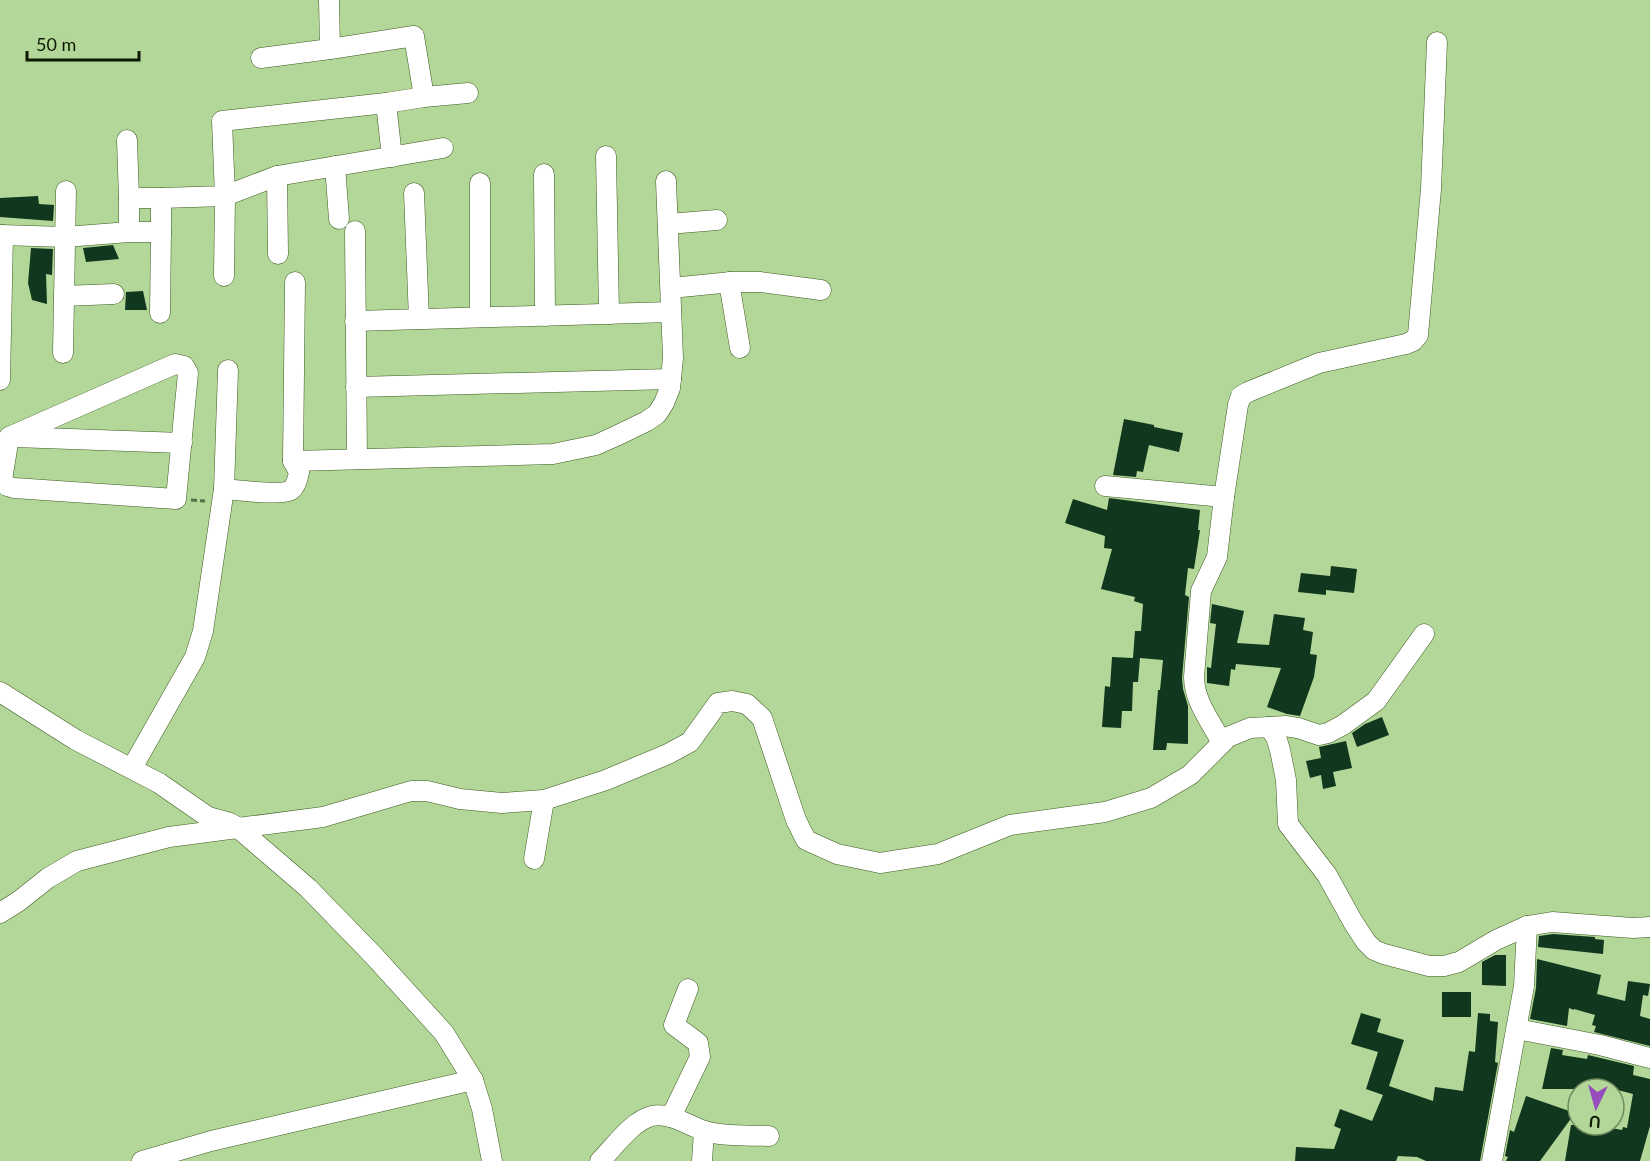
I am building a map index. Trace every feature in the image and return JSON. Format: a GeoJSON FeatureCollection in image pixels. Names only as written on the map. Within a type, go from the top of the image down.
{"type":"FeatureCollection","features":[{"type":"Feature","properties":{"kind":"street"},"geometry":{"type":"LineString","coordinates":[[329,0],[330,49]]}},
{"type":"Feature","properties":{"kind":"street"},"geometry":{"type":"LineString","coordinates":[[261,58],[414,36],[424,97]]}},
{"type":"Feature","properties":{"kind":"street"},"geometry":{"type":"LineString","coordinates":[[1222,743],[1197,698],[1194,683],[1201,591],[1217,557],[1238,405],[1241,396],[1248,392],[1319,363],[1406,344],[1418,335],[1431,189],[1437,42]]}},
{"type":"Feature","properties":{"kind":"street"},"geometry":{"type":"LineString","coordinates":[[224,276],[225,196],[222,121],[468,93]]}},
{"type":"Feature","properties":{"kind":"street"},"geometry":{"type":"LineString","coordinates":[[386,103],[392,157]]}},
{"type":"Feature","properties":{"kind":"street"},"geometry":{"type":"LineString","coordinates":[[127,140],[129,232]]}},
{"type":"Feature","properties":{"kind":"street"},"geometry":{"type":"LineString","coordinates":[[129,198],[225,196],[277,176],[443,148]]}},
{"type":"Feature","properties":{"kind":"street"},"geometry":{"type":"LineString","coordinates":[[606,156],[609,314]]}},
{"type":"Feature","properties":{"kind":"street"},"geometry":{"type":"LineString","coordinates":[[335,166],[339,219]]}},
{"type":"Feature","properties":{"kind":"street"},"geometry":{"type":"LineString","coordinates":[[544,174],[545,316]]}},
{"type":"Feature","properties":{"kind":"street"},"geometry":{"type":"LineString","coordinates":[[277,176],[278,254]]}},
{"type":"Feature","properties":{"kind":"street"},"geometry":{"type":"LineString","coordinates":[[293,461],[553,454],[596,445],[657,414],[670,388],[673,358],[666,181]]}},
{"type":"Feature","properties":{"kind":"street"},"geometry":{"type":"LineString","coordinates":[[480,183],[480,317]]}},
{"type":"Feature","properties":{"kind":"street"},"geometry":{"type":"LineString","coordinates":[[63,353],[66,191]]}},
{"type":"Feature","properties":{"kind":"street"},"geometry":{"type":"LineString","coordinates":[[414,193],[419,319]]}},
{"type":"Feature","properties":{"kind":"street"},"geometry":{"type":"LineString","coordinates":[[160,313],[161,198]]}},
{"type":"Feature","properties":{"kind":"street"},"geometry":{"type":"LineString","coordinates":[[668,224],[717,220]]}},
{"type":"Feature","properties":{"kind":"street"},"geometry":{"type":"LineString","coordinates":[[355,231],[357,459]]}},
{"type":"Feature","properties":{"kind":"street"},"geometry":{"type":"LineString","coordinates":[[0,380],[2,235],[65,237],[161,232]]}},
{"type":"Feature","properties":{"kind":"street"},"geometry":{"type":"LineString","coordinates":[[223,496],[280,493],[291,490],[297,482],[299,472],[293,461],[295,282]]}},
{"type":"Feature","properties":{"kind":"street"},"geometry":{"type":"LineString","coordinates":[[670,288],[729,282],[760,282],[821,290]]}},
{"type":"Feature","properties":{"kind":"street"},"geometry":{"type":"LineString","coordinates":[[729,282],[740,348]]}},
{"type":"Feature","properties":{"kind":"street"},"geometry":{"type":"LineString","coordinates":[[64,296],[114,294]]}},
{"type":"Feature","properties":{"kind":"street"},"geometry":{"type":"LineString","coordinates":[[355,321],[671,312]]}},
{"type":"Feature","properties":{"kind":"street"},"geometry":{"type":"LineString","coordinates":[[175,364],[184,366],[188,372],[176,499],[7,486],[2,480],[5,436],[175,364]]}},
{"type":"Feature","properties":{"kind":"street"},"geometry":{"type":"LineString","coordinates":[[132,768],[195,657],[206,615],[223,496],[228,370]]}},
{"type":"Feature","properties":{"kind":"street"},"geometry":{"type":"LineString","coordinates":[[356,387],[671,379]]}},
{"type":"Feature","properties":{"kind":"street"},"geometry":{"type":"LineString","coordinates":[[5,436],[182,443]]}},
{"type":"Feature","properties":{"kind":"street"},"geometry":{"type":"LineString","coordinates":[[1106,486],[1224,497]]}},
{"type":"Feature","properties":{"kind":"street"},"geometry":{"type":"LineString","coordinates":[[0,913],[76,861],[170,837],[234,825],[323,817],[411,790],[427,791],[460,799],[501,803],[544,800],[606,780],[676,750],[690,742],[718,703],[732,701],[747,704],[762,718],[796,820],[806,840],[837,854],[880,864],[938,854],[1010,825],[1105,812],[1151,798],[1190,775],[1228,738],[1250,728],[1285,726],[1319,735],[1328,734],[1376,701],[1424,634]]}},
{"type":"Feature","properties":{"kind":"street"},"geometry":{"type":"LineString","coordinates":[[0,692],[76,740],[159,783],[208,817],[234,825],[308,888],[444,1032],[473,1080],[482,1110],[492,1161]]}},
{"type":"Feature","properties":{"kind":"street"},"geometry":{"type":"LineString","coordinates":[[1269,727],[1276,737],[1286,780],[1288,824],[1327,875],[1366,942],[1374,950],[1429,966],[1444,966],[1459,962],[1496,940],[1527,926],[1552,921],[1633,928],[1650,927]]}},
{"type":"Feature","properties":{"kind":"street"},"geometry":{"type":"LineString","coordinates":[[534,859],[544,800]]}},
{"type":"Feature","properties":{"kind":"street"},"geometry":{"type":"LineString","coordinates":[[1492,1161],[1524,986],[1527,926]]}},
{"type":"Feature","properties":{"kind":"street"},"geometry":{"type":"LineString","coordinates":[[671,1117],[700,1057],[698,1043],[674,1025],[688,989]]}},
{"type":"Feature","properties":{"kind":"street"},"geometry":{"type":"LineString","coordinates":[[1517,1029],[1600,1045],[1650,1058]]}},
{"type":"Feature","properties":{"kind":"street"},"geometry":{"type":"LineString","coordinates":[[142,1161],[211,1141],[473,1080]]}},
{"type":"Feature","properties":{"kind":"street"},"geometry":{"type":"LineString","coordinates":[[600,1161],[636,1124],[653,1115],[671,1117],[718,1134],[769,1136]]}},
{"type":"Feature","properties":{"kind":"street"},"geometry":{"type":"LineString","coordinates":[[702,1161],[705,1131]]}},
{"type":"Feature","properties":{"kind":"path"},"geometry":{"type":"LineString","coordinates":[[176,499],[223,496]]}},
{"type":"Feature","properties":{"kind":"building"},"geometry":{"type":"Polygon","coordinates":[[[38,196],[39,204],[54,205],[53,221],[0,217],[0,198],[38,196]]]}},
{"type":"Feature","properties":{"kind":"building"},"geometry":{"type":"Polygon","coordinates":[[[113,245],[119,259],[86,262],[83,248],[113,245]]]}},
{"type":"Feature","properties":{"kind":"building"},"geometry":{"type":"Polygon","coordinates":[[[31,248],[53,249],[52,275],[46,274],[47,304],[32,300],[28,283],[31,248]]]}},
{"type":"Feature","properties":{"kind":"building"},"geometry":{"type":"Polygon","coordinates":[[[143,291],[147,310],[125,310],[126,292],[143,291]]]}},
{"type":"Feature","properties":{"kind":"building"},"geometry":{"type":"Polygon","coordinates":[[[1124,419],[1183,433],[1179,452],[1149,445],[1143,472],[1137,471],[1136,477],[1113,475],[1124,419]]]}},
{"type":"Feature","properties":{"kind":"building"},"geometry":{"type":"Polygon","coordinates":[[[1109,498],[1200,510],[1198,530],[1200,530],[1194,569],[1188,568],[1185,595],[1189,597],[1182,678],[1188,706],[1188,744],[1167,743],[1166,750],[1153,750],[1163,660],[1140,658],[1138,682],[1133,682],[1132,711],[1122,711],[1121,728],[1102,727],[1105,686],[1110,687],[1112,657],[1133,658],[1135,631],[1141,631],[1143,604],[1134,601],[1135,597],[1101,589],[1112,549],[1104,548],[1105,536],[1065,523],[1073,499],[1107,510],[1109,498]]]}},
{"type":"Feature","properties":{"kind":"building"},"geometry":{"type":"Polygon","coordinates":[[[1331,566],[1357,569],[1354,593],[1326,590],[1326,595],[1298,592],[1301,573],[1330,576],[1331,566]]]}},
{"type":"Feature","properties":{"kind":"building"},"geometry":{"type":"Polygon","coordinates":[[[1212,604],[1244,611],[1237,643],[1269,645],[1274,614],[1305,618],[1303,630],[1313,632],[1310,654],[1317,655],[1314,677],[1300,716],[1267,707],[1281,668],[1236,664],[1235,670],[1231,669],[1229,686],[1207,683],[1207,667],[1211,668],[1216,624],[1210,623],[1212,604]]]}},
{"type":"Feature","properties":{"kind":"building"},"geometry":{"type":"Polygon","coordinates":[[[1382,717],[1389,735],[1357,747],[1352,733],[1365,724],[1382,717]]]}},
{"type":"Feature","properties":{"kind":"building"},"geometry":{"type":"Polygon","coordinates":[[[1346,741],[1352,768],[1333,772],[1336,786],[1323,789],[1321,775],[1310,778],[1306,761],[1321,758],[1319,747],[1346,741]]]}},
{"type":"Feature","properties":{"kind":"building"},"geometry":{"type":"Polygon","coordinates":[[[1553,934],[1595,937],[1595,939],[1604,940],[1603,954],[1538,947],[1539,936],[1553,934]]]}},
{"type":"Feature","properties":{"kind":"building"},"geometry":{"type":"Polygon","coordinates":[[[1495,955],[1506,955],[1506,986],[1482,985],[1482,962],[1495,955]]]}},
{"type":"Feature","properties":{"kind":"building"},"geometry":{"type":"Polygon","coordinates":[[[1537,959],[1601,975],[1597,994],[1625,1001],[1628,981],[1650,984],[1648,996],[1643,995],[1640,1016],[1650,1019],[1650,1046],[1594,1032],[1596,1026],[1592,1025],[1595,1015],[1574,1009],[1569,1008],[1567,1026],[1530,1019],[1536,988],[1537,959]]]}},
{"type":"Feature","properties":{"kind":"building"},"geometry":{"type":"Polygon","coordinates":[[[1442,992],[1471,992],[1471,1017],[1442,1017],[1442,992]]]}},
{"type":"Feature","properties":{"kind":"building"},"geometry":{"type":"Polygon","coordinates":[[[1361,1013],[1381,1019],[1377,1032],[1404,1040],[1389,1086],[1433,1101],[1435,1087],[1463,1091],[1469,1051],[1475,1052],[1478,1013],[1490,1014],[1490,1021],[1498,1022],[1495,1062],[1498,1063],[1480,1161],[1426,1161],[1417,1157],[1398,1156],[1396,1161],[1295,1161],[1296,1147],[1334,1149],[1341,1129],[1334,1126],[1340,1109],[1372,1121],[1383,1095],[1366,1089],[1378,1052],[1351,1044],[1361,1013]]]}},
{"type":"Feature","properties":{"kind":"building"},"geometry":{"type":"Polygon","coordinates":[[[1551,1048],[1563,1050],[1562,1055],[1587,1059],[1588,1055],[1634,1066],[1633,1075],[1650,1079],[1650,1126],[1640,1161],[1565,1161],[1569,1137],[1626,1137],[1633,1094],[1626,1092],[1626,1077],[1566,1077],[1566,1089],[1542,1089],[1551,1048]]]}},
{"type":"Feature","properties":{"kind":"building"},"geometry":{"type":"Polygon","coordinates":[[[1526,1096],[1566,1110],[1566,1125],[1540,1161],[1506,1161],[1510,1130],[1514,1132],[1526,1096]]]}}]}
